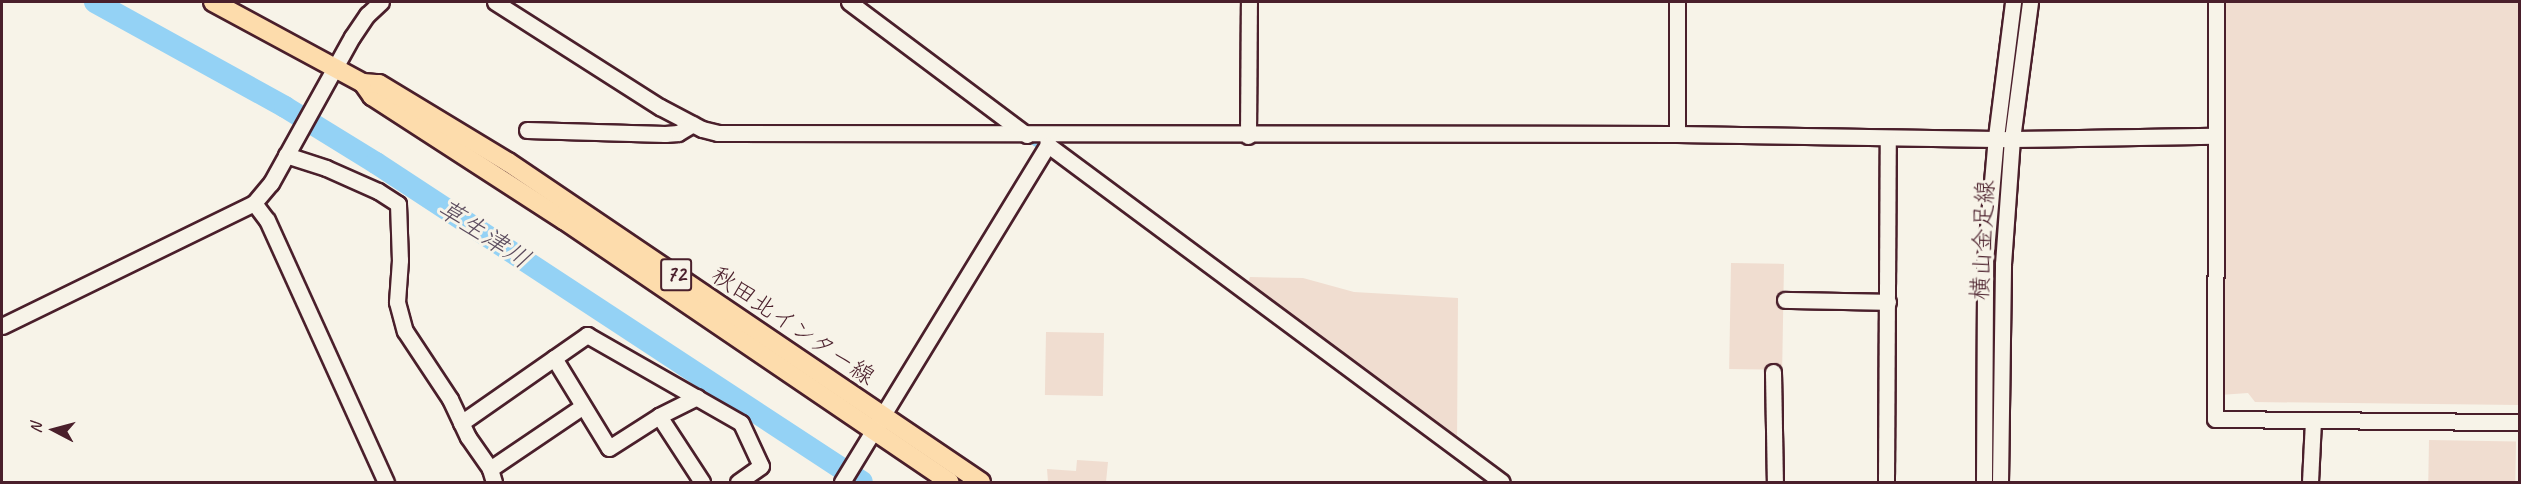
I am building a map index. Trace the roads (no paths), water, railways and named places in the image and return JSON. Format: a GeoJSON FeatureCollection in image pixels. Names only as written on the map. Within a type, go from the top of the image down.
{"type":"FeatureCollection","features":[{"type":"Feature","properties":{"kind":"main road","name":"秋田北インター線"},"geometry":{"type":"LineString","coordinates":[[213,2],[363,83],[379,84],[508,162],[879,424],[950,483]]}},
{"type":"Feature","properties":{"kind":"main road","name":"秋田北インター線"},"geometry":{"type":"LineString","coordinates":[[879,424],[981,483]]}},
{"type":"Feature","properties":{"kind":"street"},"geometry":{"type":"LineString","coordinates":[[2,326],[254,203],[271,183],[334,67],[367,15],[381,2]]}},
{"type":"Feature","properties":{"kind":"street"},"geometry":{"type":"LineString","coordinates":[[495,2],[624,85],[693,124],[718,134],[1022,136]]}},
{"type":"Feature","properties":{"kind":"street"},"geometry":{"type":"LineString","coordinates":[[849,2],[1022,136],[1046,146],[1502,483]]}},
{"type":"Feature","properties":{"kind":"street"},"geometry":{"type":"LineString","coordinates":[[1248,136],[1249,2]]}},
{"type":"Feature","properties":{"kind":"street"},"geometry":{"type":"LineString","coordinates":[[1677,2],[1677,134]]}},
{"type":"Feature","properties":{"kind":"street","name":"横山金足線"},"geometry":{"type":"LineString","coordinates":[[1984,483],[1985,262],[1996,137],[2013,2]]}},
{"type":"Feature","properties":{"kind":"street","name":"横山金足線"},"geometry":{"type":"LineString","coordinates":[[2000,483],[2003,264],[2012,139],[2030,2]]}},
{"type":"Feature","properties":{"kind":"street"},"geometry":{"type":"LineString","coordinates":[[2216,2],[2215,419],[2520,422]]}},
{"type":"Feature","properties":{"kind":"street"},"geometry":{"type":"LineString","coordinates":[[527,130],[665,135],[678,133],[693,124]]}},
{"type":"Feature","properties":{"kind":"street"},"geometry":{"type":"LineString","coordinates":[[1046,146],[1248,136],[1677,134],[2012,139],[2214,136]]}},
{"type":"Feature","properties":{"kind":"street"},"geometry":{"type":"LineString","coordinates":[[1886,483],[1888,138]]}},
{"type":"Feature","properties":{"kind":"street"},"geometry":{"type":"LineString","coordinates":[[842,483],[1046,146]]}},
{"type":"Feature","properties":{"kind":"street"},"geometry":{"type":"LineString","coordinates":[[289,151],[378,190],[398,204],[400,260],[397,302],[405,331],[450,399],[461,423],[492,476],[583,406]]}},
{"type":"Feature","properties":{"kind":"street"},"geometry":{"type":"LineString","coordinates":[[254,203],[267,220],[386,483]]}},
{"type":"Feature","properties":{"kind":"street"},"geometry":{"type":"LineString","coordinates":[[1785,300],[1887,302]]}},
{"type":"Feature","properties":{"kind":"street"},"geometry":{"type":"LineString","coordinates":[[461,423],[587,335],[741,423],[761,466],[738,483]]}},
{"type":"Feature","properties":{"kind":"street"},"geometry":{"type":"LineString","coordinates":[[554,358],[609,448],[659,416],[697,397]]}},
{"type":"Feature","properties":{"kind":"street"},"geometry":{"type":"LineString","coordinates":[[1773,372],[1774,483]]}},
{"type":"Feature","properties":{"kind":"street"},"geometry":{"type":"LineString","coordinates":[[659,416],[702,483]]}},
{"type":"Feature","properties":{"kind":"street"},"geometry":{"type":"LineString","coordinates":[[2310,483],[2313,420]]}},
{"type":"Feature","properties":{"kind":"waterway","name":"草生津川"},"geometry":{"type":"LineString","coordinates":[[95,2],[285,107],[376,163],[862,482]]}},
{"type":"Feature","properties":{"kind":"waterway"},"geometry":{"type":"LineString","coordinates":[[1027,139],[1041,148]]}},
{"type":"Feature","properties":{"kind":"waterway"},"geometry":{"type":"LineString","coordinates":[[1184,255],[1489,482]]}}]}
